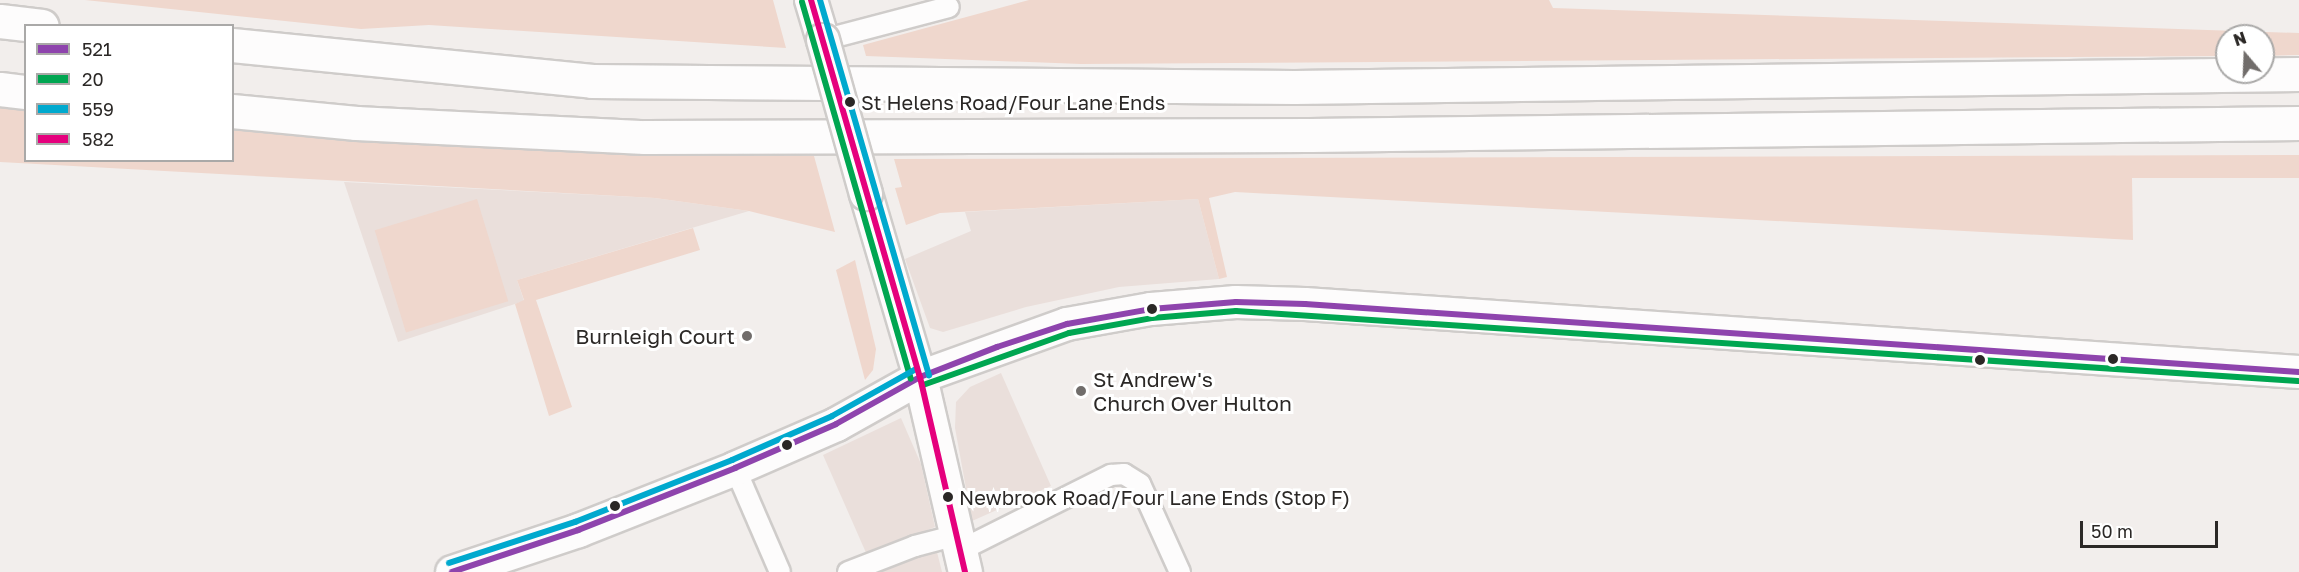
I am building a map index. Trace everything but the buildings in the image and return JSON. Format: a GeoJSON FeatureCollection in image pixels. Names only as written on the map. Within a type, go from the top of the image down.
{"type":"FeatureCollection","features":[{"type":"Feature","properties":{"kind":"highway"},"geometry":{"type":"LineString","coordinates":[[0,21],[25,24]]}},
{"type":"Feature","properties":{"kind":"highway"},"geometry":{"type":"LineString","coordinates":[[234,45],[592,81],[1294,87],[2299,74]]}},
{"type":"Feature","properties":{"kind":"highway"},"geometry":{"type":"LineString","coordinates":[[0,89],[24,92]]}},
{"type":"Feature","properties":{"kind":"highway"},"geometry":{"type":"LineString","coordinates":[[234,111],[356,123],[645,137],[1310,135],[2299,123]]}},
{"type":"Feature","properties":{"kind":"highway"},"geometry":{"type":"LineString","coordinates":[[452,572],[578,530],[735,468],[836,424],[920,377],[961,552]]}},
{"type":"Feature","properties":{"kind":"main road"},"geometry":{"type":"LineString","coordinates":[[824,24],[866,194],[920,377],[1067,324],[1151,309],[1236,302],[2299,372]]}},
{"type":"Feature","properties":{"kind":"street"},"geometry":{"type":"LineString","coordinates":[[824,24],[949,7]]}},
{"type":"Feature","properties":{"kind":"street"},"geometry":{"type":"LineString","coordinates":[[735,468],[780,572]]}},
{"type":"Feature","properties":{"kind":"street"},"geometry":{"type":"LineString","coordinates":[[848,572],[915,546],[961,552],[1111,475],[1124,474],[1140,484],[1180,572]]}},
{"type":"Feature","properties":{"kind":"shaded area"},"geometry":{"type":"Polygon","coordinates":[[[85,0],[773,0],[786,48],[429,25],[361,29],[85,0]]]}},
{"type":"Feature","properties":{"kind":"shaded area"},"geometry":{"type":"Polygon","coordinates":[[[1029,0],[1549,0],[1553,8],[2215,30],[2215,56],[1081,64],[866,56],[863,45],[1029,0]]]}},
{"type":"Feature","properties":{"kind":"shaded area"},"geometry":{"type":"Polygon","coordinates":[[[2275,32],[2299,33],[2299,55],[2275,56],[2275,32]]]}},
{"type":"Feature","properties":{"kind":"shaded area"},"geometry":{"type":"Polygon","coordinates":[[[0,104],[24,107],[24,162],[234,162],[234,124],[814,156],[835,232],[749,211],[655,198],[0,162],[0,104]]]}},
{"type":"Feature","properties":{"kind":"shaded area"},"geometry":{"type":"Polygon","coordinates":[[[2299,155],[2299,178],[2132,178],[2133,240],[1235,192],[1209,198],[1227,277],[1219,279],[1198,199],[940,213],[906,225],[895,188],[902,187],[894,159],[2299,155]]]}},
{"type":"Feature","properties":{"kind":"shaded area"},"geometry":{"type":"Polygon","coordinates":[[[344,182],[655,198],[749,211],[517,280],[524,301],[398,342],[344,182]]]}},
{"type":"Feature","properties":{"kind":"shaded area"},"geometry":{"type":"Polygon","coordinates":[[[477,199],[508,301],[406,333],[375,230],[477,199]]]}},
{"type":"Feature","properties":{"kind":"shaded area"},"geometry":{"type":"Polygon","coordinates":[[[1198,199],[1219,279],[1119,287],[1026,307],[943,332],[930,328],[905,259],[971,231],[965,212],[1198,199]]]}},
{"type":"Feature","properties":{"kind":"shaded area"},"geometry":{"type":"Polygon","coordinates":[[[693,228],[700,250],[536,300],[572,407],[549,416],[515,304],[524,300],[517,280],[693,228]]]}},
{"type":"Feature","properties":{"kind":"shaded area"},"geometry":{"type":"Polygon","coordinates":[[[855,260],[876,349],[873,370],[865,380],[836,270],[855,260]]]}},
{"type":"Feature","properties":{"kind":"shaded area"},"geometry":{"type":"Polygon","coordinates":[[[1001,373],[1051,486],[972,521],[955,428],[956,402],[970,387],[1001,373]]]}},
{"type":"Feature","properties":{"kind":"shaded area"},"geometry":{"type":"Polygon","coordinates":[[[901,418],[921,464],[935,527],[867,555],[823,455],[901,418]]]}},
{"type":"Feature","properties":{"kind":"shaded area"},"geometry":{"type":"Polygon","coordinates":[[[937,552],[942,572],[866,572],[937,552]]]}},
{"type":"Feature","properties":{"kind":"transit line","name":"582"},"geometry":{"type":"LineString","coordinates":[[811,0],[920,377],[965,572]]}},
{"type":"Feature","properties":{"kind":"transit line","name":"559"},"geometry":{"type":"LineString","coordinates":[[820,0],[929,375]]}},
{"type":"Feature","properties":{"kind":"transit line","name":"20"},"geometry":{"type":"LineString","coordinates":[[802,2],[911,379]]}},
{"type":"Feature","properties":{"kind":"transit line","name":"521"},"geometry":{"type":"LineString","coordinates":[[452,572],[578,530],[735,468],[836,424],[920,377],[997,347],[1067,324],[1151,309],[1236,302],[1305,304],[2299,372]]}},
{"type":"Feature","properties":{"kind":"transit line","name":"20"},"geometry":{"type":"LineString","coordinates":[[923,385],[1069,333],[1152,318],[1236,311],[2298,381]]}},
{"type":"Feature","properties":{"kind":"transit line","name":"559"},"geometry":{"type":"LineString","coordinates":[[449,563],[575,522],[732,460],[832,416],[916,369]]}},
{"type":"Feature","properties":{"kind":"place","name":"St Helens Road/Four Lane Ends"},"geometry":{"type":"Point","coordinates":[850,102]}},
{"type":"Feature","properties":{"kind":"place","name":"Burnleigh Court"},"geometry":{"type":"Point","coordinates":[747,336]}},
{"type":"Feature","properties":{"kind":"place","name":"St Andrew's Church Over Hulton"},"geometry":{"type":"Point","coordinates":[1081,391]}},
{"type":"Feature","properties":{"kind":"place","name":"Newbrook Road/Four Lane Ends (Stop F)"},"geometry":{"type":"Point","coordinates":[948,497]}}]}
